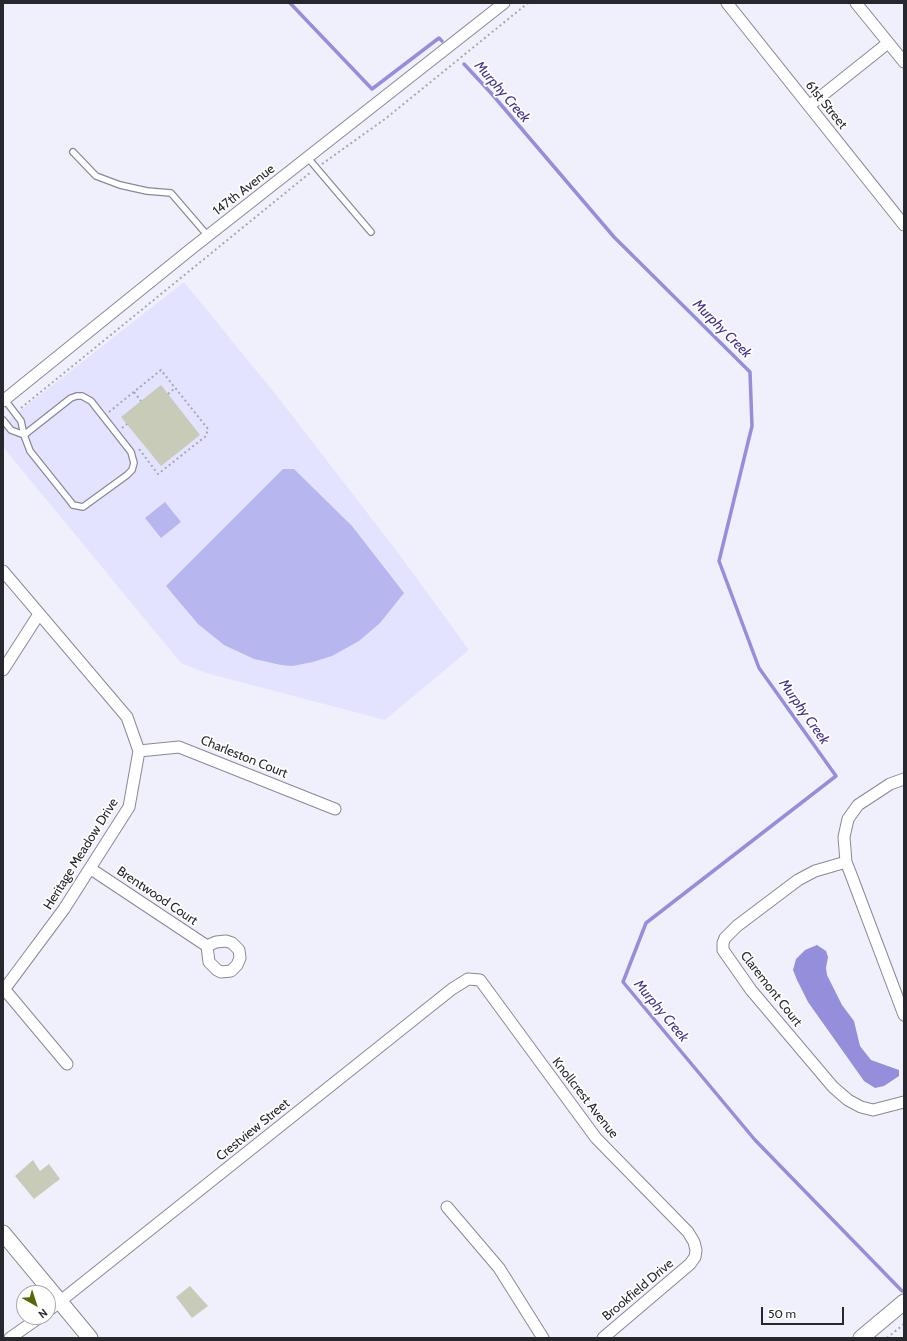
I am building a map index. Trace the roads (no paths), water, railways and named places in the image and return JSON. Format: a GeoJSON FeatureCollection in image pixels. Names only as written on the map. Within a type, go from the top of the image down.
{"type":"FeatureCollection","features":[{"type":"Feature","properties":{"kind":"street","name":"147th Avenue"},"geometry":{"type":"LineString","coordinates":[[4,400],[208,236],[504,3]]}},
{"type":"Feature","properties":{"kind":"street","name":"61st Street"},"geometry":{"type":"LineString","coordinates":[[727,3],[904,225]]}},
{"type":"Feature","properties":{"kind":"street"},"geometry":{"type":"LineString","coordinates":[[856,3],[904,62]]}},
{"type":"Feature","properties":{"kind":"street"},"geometry":{"type":"LineString","coordinates":[[809,106],[888,43]]}},
{"type":"Feature","properties":{"kind":"street","name":"Heritage Meadow Drive"},"geometry":{"type":"LineString","coordinates":[[3,571],[127,717],[139,751],[129,808],[64,909],[4,991]]}},
{"type":"Feature","properties":{"kind":"street"},"geometry":{"type":"LineString","coordinates":[[3,670],[39,614]]}},
{"type":"Feature","properties":{"kind":"street","name":"Charleston Court"},"geometry":{"type":"LineString","coordinates":[[139,751],[179,747],[335,809]]}},
{"type":"Feature","properties":{"kind":"street"},"geometry":{"type":"LineString","coordinates":[[904,779],[890,784],[858,805],[848,820],[844,836],[846,862],[904,1015]]}},
{"type":"Feature","properties":{"kind":"street","name":"Claremont Court"},"geometry":{"type":"LineString","coordinates":[[846,862],[815,871],[798,880],[737,926],[722,943],[723,950],[751,990],[833,1087],[848,1100],[861,1107],[873,1110],[904,1102]]}},
{"type":"Feature","properties":{"kind":"street","name":"Brentwood Court"},"geometry":{"type":"LineString","coordinates":[[90,869],[207,946]]}},
{"type":"Feature","properties":{"kind":"street","name":"Crestview Street"},"geometry":{"type":"LineString","coordinates":[[56,1306],[452,989],[468,979],[480,980]]}},
{"type":"Feature","properties":{"kind":"street","name":"Knollcrest Avenue"},"geometry":{"type":"LineString","coordinates":[[480,980],[596,1138],[688,1232],[696,1250],[695,1256],[690,1264]]}},
{"type":"Feature","properties":{"kind":"street"},"geometry":{"type":"LineString","coordinates":[[4,991],[67,1064]]}},
{"type":"Feature","properties":{"kind":"street"},"geometry":{"type":"LineString","coordinates":[[446,1207],[499,1268],[543,1338]]}},
{"type":"Feature","properties":{"kind":"street"},"geometry":{"type":"LineString","coordinates":[[3,1233],[90,1338]]}},
{"type":"Feature","properties":{"kind":"street","name":"Brookfield Drive"},"geometry":{"type":"LineString","coordinates":[[604,1338],[690,1264]]}},
{"type":"Feature","properties":{"kind":"street"},"geometry":{"type":"LineString","coordinates":[[861,1338],[904,1302]]}},
{"type":"Feature","properties":{"kind":"street"},"geometry":{"type":"LineString","coordinates":[[10,1338],[29,1325]]}},
{"type":"Feature","properties":{"kind":"lane"},"geometry":{"type":"LineString","coordinates":[[73,152],[96,176],[120,185],[147,191],[171,193],[208,236]]}},
{"type":"Feature","properties":{"kind":"lane"},"geometry":{"type":"LineString","coordinates":[[308,158],[371,232]]}},
{"type":"Feature","properties":{"kind":"lane"},"geometry":{"type":"LineString","coordinates":[[4,400],[22,421],[24,435],[30,451],[73,505],[83,507],[132,470],[134,463],[131,452],[87,398],[77,396],[71,398],[24,435]]}},
{"type":"Feature","properties":{"kind":"lane"},"geometry":{"type":"LineString","coordinates":[[3,420],[11,430],[24,435]]}},
{"type":"Feature","properties":{"kind":"waterway","name":"Murphy Creek"},"geometry":{"type":"LineString","coordinates":[[290,3],[372,89],[439,38],[442,41]]}},
{"type":"Feature","properties":{"kind":"waterway","name":"Murphy Creek"},"geometry":{"type":"LineString","coordinates":[[464,64],[491,93],[614,237],[750,372],[752,426],[719,561],[759,668],[836,776],[646,923],[623,982],[755,1140],[902,1291]]}}]}
